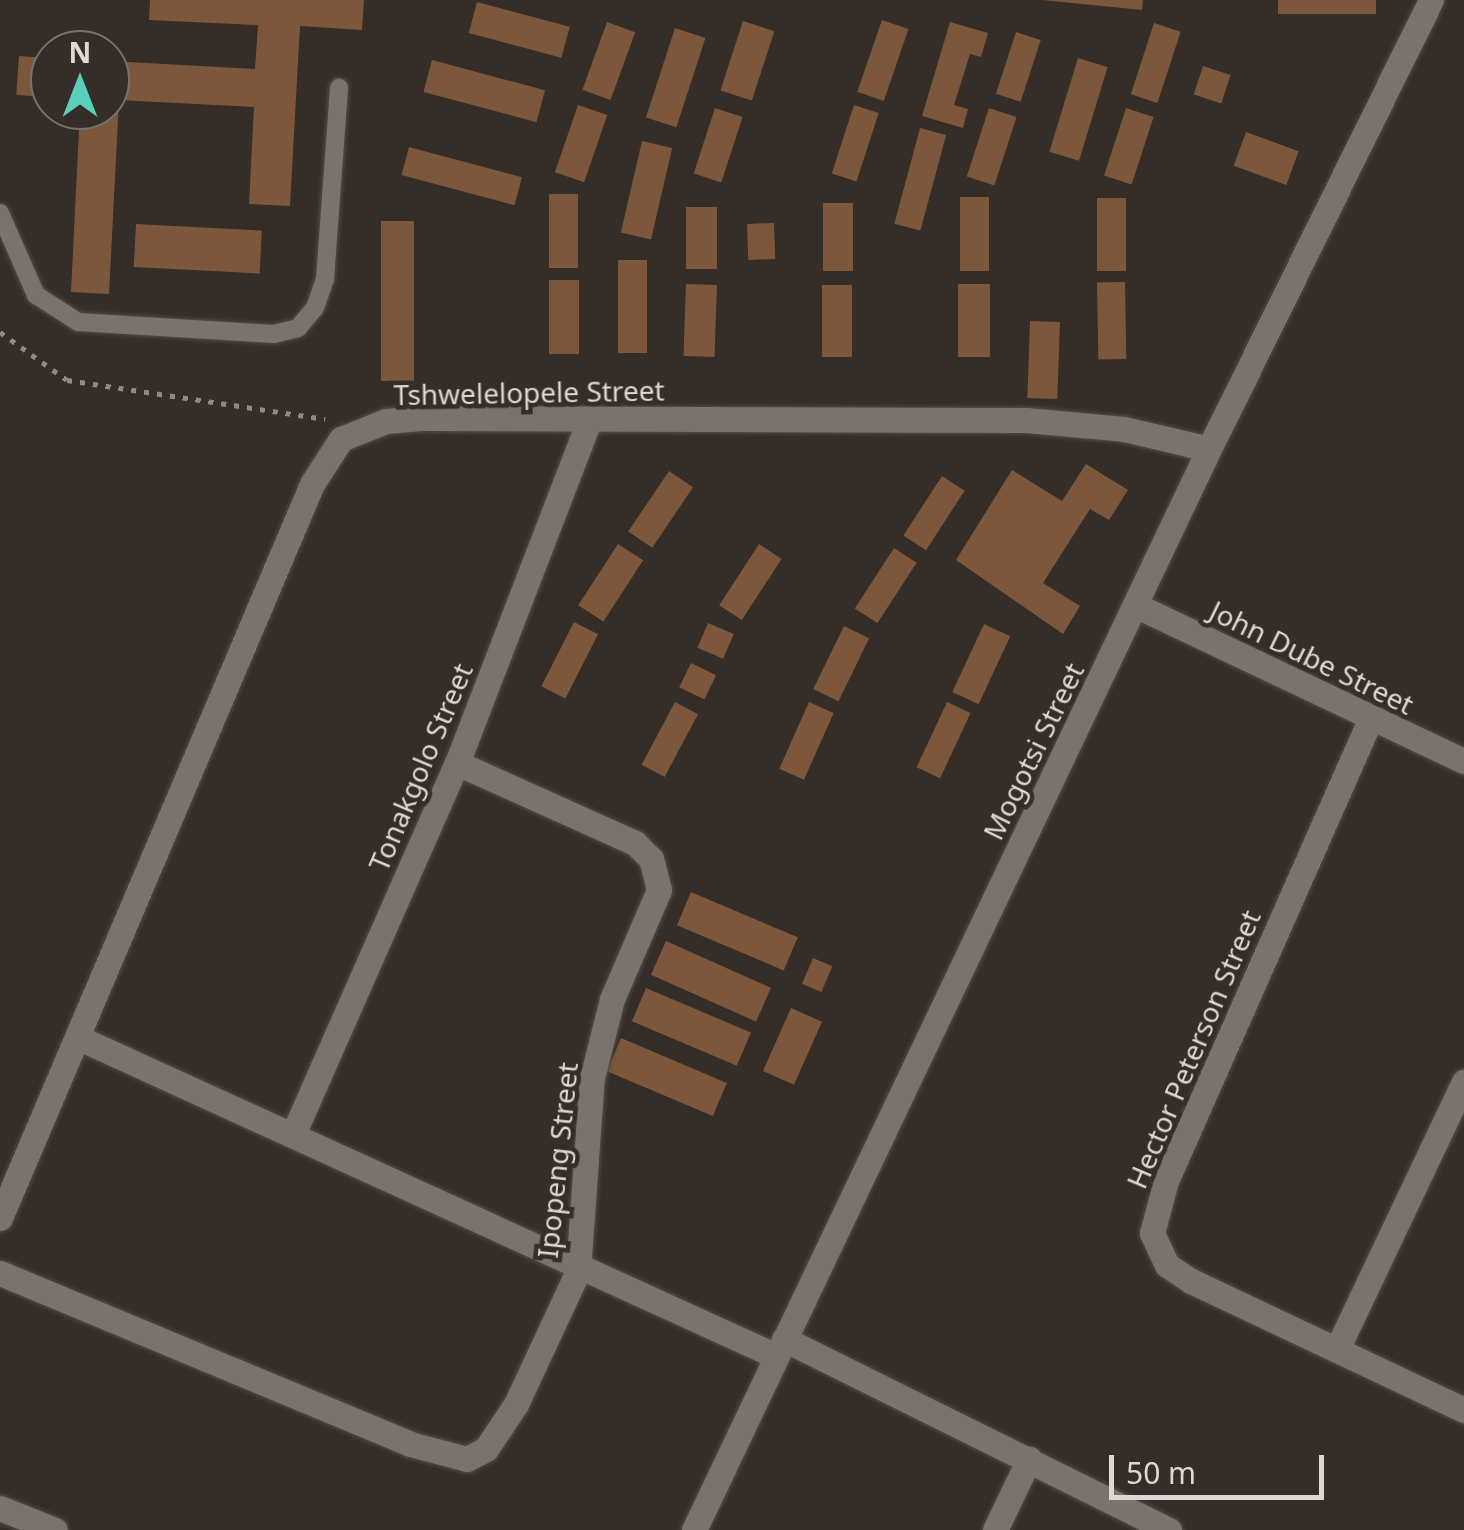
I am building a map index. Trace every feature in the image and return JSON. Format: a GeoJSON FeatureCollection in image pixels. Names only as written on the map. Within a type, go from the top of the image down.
{"type":"FeatureCollection","features":[{"type":"Feature","properties":{"kind":"street","name":"Mogotsi Street"},"geometry":{"type":"LineString","coordinates":[[694,1530],[1209,449],[1431,0]]}},
{"type":"Feature","properties":{"kind":"street","name":"Tonakgolo Street"},"geometry":{"type":"LineString","coordinates":[[294,1132],[457,763],[590,420]]}},
{"type":"Feature","properties":{"kind":"street","name":"Tshwelelopele Street"},"geometry":{"type":"LineString","coordinates":[[0,1218],[327,456],[341,439],[386,421],[1026,420],[1124,429],[1209,449]]}},
{"type":"Feature","properties":{"kind":"street","name":"John Dube Street"},"geometry":{"type":"LineString","coordinates":[[1136,605],[1370,720],[1464,761]]}},
{"type":"Feature","properties":{"kind":"street","name":"Hector Peterson Street"},"geometry":{"type":"LineString","coordinates":[[1370,720],[1166,1181],[1152,1233],[1167,1264],[1191,1281],[1464,1410]]}},
{"type":"Feature","properties":{"kind":"street","name":"Ipopeng Street"},"geometry":{"type":"LineString","coordinates":[[0,1273],[410,1444],[467,1458],[500,1432],[578,1271],[592,1078],[612,999],[649,920],[658,878],[635,843],[457,763]]}},
{"type":"Feature","properties":{"kind":"street"},"geometry":{"type":"LineString","coordinates":[[77,1037],[294,1132],[578,1271],[780,1347],[1029,1458],[1168,1530]]}},
{"type":"Feature","properties":{"kind":"street"},"geometry":{"type":"LineString","coordinates":[[1337,1349],[1464,1082]]}},
{"type":"Feature","properties":{"kind":"street"},"geometry":{"type":"LineString","coordinates":[[995,1530],[1029,1458]]}},
{"type":"Feature","properties":{"kind":"street"},"geometry":{"type":"LineString","coordinates":[[0,1508],[56,1530]]}},
{"type":"Feature","properties":{"kind":"lane"},"geometry":{"type":"LineString","coordinates":[[0,213],[36,295],[78,322],[274,334],[298,328],[316,308],[325,279],[339,88]]}},
{"type":"Feature","properties":{"kind":"path"},"geometry":{"type":"LineString","coordinates":[[0,332],[67,380],[339,419]]}},
{"type":"Feature","properties":{"kind":"building"},"geometry":{"type":"Polygon","coordinates":[[[150,0],[364,0],[362,30],[300,26],[290,206],[249,204],[254,107],[130,101],[130,62],[255,69],[258,25],[149,20],[150,0]]]}},
{"type":"Feature","properties":{"kind":"building"},"geometry":{"type":"Polygon","coordinates":[[[1042,0],[1143,0],[1142,10],[1042,0]]]}},
{"type":"Feature","properties":{"kind":"building"},"geometry":{"type":"Polygon","coordinates":[[[1278,0],[1376,0],[1376,14],[1278,14],[1278,0]]]}},
{"type":"Feature","properties":{"kind":"building"},"geometry":{"type":"Polygon","coordinates":[[[477,2],[570,27],[561,58],[469,33],[477,2]]]}},
{"type":"Feature","properties":{"kind":"building"},"geometry":{"type":"Polygon","coordinates":[[[882,20],[908,29],[884,101],[857,92],[882,20]]]}},
{"type":"Feature","properties":{"kind":"building"},"geometry":{"type":"Polygon","coordinates":[[[743,21],[774,31],[752,101],[720,90],[743,21]]]}},
{"type":"Feature","properties":{"kind":"building"},"geometry":{"type":"Polygon","coordinates":[[[607,22],[635,32],[611,100],[582,90],[607,22]]]}},
{"type":"Feature","properties":{"kind":"building"},"geometry":{"type":"Polygon","coordinates":[[[950,22],[988,33],[981,57],[970,54],[954,105],[968,109],[963,128],[922,116],[950,22]]]}},
{"type":"Feature","properties":{"kind":"building"},"geometry":{"type":"Polygon","coordinates":[[[1154,23],[1181,32],[1157,103],[1131,94],[1154,23]]]}},
{"type":"Feature","properties":{"kind":"building"},"geometry":{"type":"Polygon","coordinates":[[[675,28],[705,38],[676,127],[646,117],[675,28]]]}},
{"type":"Feature","properties":{"kind":"building"},"geometry":{"type":"Polygon","coordinates":[[[1016,32],[1041,40],[1021,102],[996,94],[1016,32]]]}},
{"type":"Feature","properties":{"kind":"building"},"geometry":{"type":"Polygon","coordinates":[[[19,56],[30,57],[30,96],[16,95],[19,56]]]}},
{"type":"Feature","properties":{"kind":"building"},"geometry":{"type":"Polygon","coordinates":[[[1078,58],[1108,67],[1079,161],[1049,152],[1078,58]]]}},
{"type":"Feature","properties":{"kind":"building"},"geometry":{"type":"Polygon","coordinates":[[[432,60],[545,90],[536,122],[423,92],[432,60]]]}},
{"type":"Feature","properties":{"kind":"building"},"geometry":{"type":"Polygon","coordinates":[[[1203,66],[1231,75],[1221,103],[1194,95],[1203,66]]]}},
{"type":"Feature","properties":{"kind":"building"},"geometry":{"type":"Polygon","coordinates":[[[578,105],[607,115],[584,182],[555,172],[578,105]]]}},
{"type":"Feature","properties":{"kind":"building"},"geometry":{"type":"Polygon","coordinates":[[[854,105],[879,113],[856,182],[832,173],[854,105]]]}},
{"type":"Feature","properties":{"kind":"building"},"geometry":{"type":"Polygon","coordinates":[[[715,108],[743,117],[721,183],[694,174],[715,108]]]}},
{"type":"Feature","properties":{"kind":"building"},"geometry":{"type":"Polygon","coordinates":[[[989,108],[1017,117],[994,185],[967,176],[989,108]]]}},
{"type":"Feature","properties":{"kind":"building"},"geometry":{"type":"Polygon","coordinates":[[[1126,108],[1154,117],[1132,184],[1104,176],[1126,108]]]}},
{"type":"Feature","properties":{"kind":"building"},"geometry":{"type":"Polygon","coordinates":[[[920,128],[946,135],[920,231],[894,224],[920,128]]]}},
{"type":"Feature","properties":{"kind":"building"},"geometry":{"type":"Polygon","coordinates":[[[79,130],[117,130],[109,294],[71,292],[79,130]]]}},
{"type":"Feature","properties":{"kind":"building"},"geometry":{"type":"Polygon","coordinates":[[[1246,132],[1299,151],[1286,185],[1234,166],[1246,132]]]}},
{"type":"Feature","properties":{"kind":"building"},"geometry":{"type":"Polygon","coordinates":[[[642,141],[672,148],[651,240],[621,233],[642,141]]]}},
{"type":"Feature","properties":{"kind":"building"},"geometry":{"type":"Polygon","coordinates":[[[409,147],[522,177],[515,205],[401,175],[409,147]]]}},
{"type":"Feature","properties":{"kind":"building"},"geometry":{"type":"Polygon","coordinates":[[[549,194],[578,194],[578,268],[549,268],[549,194]]]}},
{"type":"Feature","properties":{"kind":"building"},"geometry":{"type":"Polygon","coordinates":[[[960,197],[989,197],[989,271],[960,271],[960,197]]]}},
{"type":"Feature","properties":{"kind":"building"},"geometry":{"type":"Polygon","coordinates":[[[1097,198],[1126,198],[1126,271],[1097,271],[1097,198]]]}},
{"type":"Feature","properties":{"kind":"building"},"geometry":{"type":"Polygon","coordinates":[[[823,203],[853,203],[853,271],[823,271],[823,203]]]}},
{"type":"Feature","properties":{"kind":"building"},"geometry":{"type":"Polygon","coordinates":[[[686,207],[717,207],[717,269],[686,269],[686,207]]]}},
{"type":"Feature","properties":{"kind":"building"},"geometry":{"type":"Polygon","coordinates":[[[381,221],[414,221],[414,381],[381,381],[381,221]]]}},
{"type":"Feature","properties":{"kind":"building"},"geometry":{"type":"Polygon","coordinates":[[[774,223],[775,259],[748,260],[747,224],[774,223]]]}},
{"type":"Feature","properties":{"kind":"building"},"geometry":{"type":"Polygon","coordinates":[[[136,224],[262,231],[260,274],[134,267],[136,224]]]}},
{"type":"Feature","properties":{"kind":"building"},"geometry":{"type":"Polygon","coordinates":[[[618,260],[647,260],[647,353],[618,353],[618,260]]]}},
{"type":"Feature","properties":{"kind":"building"},"geometry":{"type":"Polygon","coordinates":[[[549,280],[579,280],[579,354],[549,354],[549,280]]]}},
{"type":"Feature","properties":{"kind":"building"},"geometry":{"type":"Polygon","coordinates":[[[1097,282],[1125,282],[1126,359],[1098,359],[1097,282]]]}},
{"type":"Feature","properties":{"kind":"building"},"geometry":{"type":"Polygon","coordinates":[[[686,284],[717,285],[714,357],[683,356],[686,284]]]}},
{"type":"Feature","properties":{"kind":"building"},"geometry":{"type":"Polygon","coordinates":[[[958,284],[990,284],[990,357],[958,357],[958,284]]]}},
{"type":"Feature","properties":{"kind":"building"},"geometry":{"type":"Polygon","coordinates":[[[822,285],[852,285],[852,357],[822,357],[822,285]]]}},
{"type":"Feature","properties":{"kind":"building"},"geometry":{"type":"Polygon","coordinates":[[[1030,321],[1060,322],[1057,399],[1027,398],[1030,321]]]}},
{"type":"Feature","properties":{"kind":"building"},"geometry":{"type":"Polygon","coordinates":[[[1086,464],[1128,490],[1109,520],[1090,509],[1043,583],[1080,606],[1063,634],[956,560],[1012,470],[1062,501],[1086,464]]]}},
{"type":"Feature","properties":{"kind":"building"},"geometry":{"type":"Polygon","coordinates":[[[669,471],[693,487],[652,548],[628,532],[669,471]]]}},
{"type":"Feature","properties":{"kind":"building"},"geometry":{"type":"Polygon","coordinates":[[[942,476],[965,491],[926,550],[903,536],[942,476]]]}},
{"type":"Feature","properties":{"kind":"building"},"geometry":{"type":"Polygon","coordinates":[[[618,544],[643,560],[603,622],[578,605],[618,544]]]}},
{"type":"Feature","properties":{"kind":"building"},"geometry":{"type":"Polygon","coordinates":[[[759,544],[782,559],[742,620],[719,605],[759,544]]]}},
{"type":"Feature","properties":{"kind":"building"},"geometry":{"type":"Polygon","coordinates":[[[894,548],[917,563],[877,623],[855,608],[894,548]]]}},
{"type":"Feature","properties":{"kind":"building"},"geometry":{"type":"Polygon","coordinates":[[[574,622],[598,634],[565,698],[541,686],[574,622]]]}},
{"type":"Feature","properties":{"kind":"building"},"geometry":{"type":"Polygon","coordinates":[[[708,623],[734,634],[723,659],[697,648],[708,623]]]}},
{"type":"Feature","properties":{"kind":"building"},"geometry":{"type":"Polygon","coordinates":[[[984,624],[1010,636],[979,704],[952,692],[984,624]]]}},
{"type":"Feature","properties":{"kind":"building"},"geometry":{"type":"Polygon","coordinates":[[[844,626],[869,638],[838,701],[813,689],[844,626]]]}},
{"type":"Feature","properties":{"kind":"building"},"geometry":{"type":"Polygon","coordinates":[[[691,663],[716,675],[704,700],[679,687],[691,663]]]}},
{"type":"Feature","properties":{"kind":"building"},"geometry":{"type":"Polygon","coordinates":[[[675,702],[698,714],[665,777],[642,765],[675,702]]]}},
{"type":"Feature","properties":{"kind":"building"},"geometry":{"type":"Polygon","coordinates":[[[809,702],[834,713],[804,780],[779,769],[809,702]]]}},
{"type":"Feature","properties":{"kind":"building"},"geometry":{"type":"Polygon","coordinates":[[[947,702],[971,713],[940,778],[917,767],[947,702]]]}},
{"type":"Feature","properties":{"kind":"building"},"geometry":{"type":"Polygon","coordinates":[[[691,892],[798,937],[784,970],[677,925],[691,892]]]}},
{"type":"Feature","properties":{"kind":"building"},"geometry":{"type":"Polygon","coordinates":[[[666,941],[771,988],[756,1022],[651,975],[666,941]]]}},
{"type":"Feature","properties":{"kind":"building"},"geometry":{"type":"Polygon","coordinates":[[[813,958],[832,966],[821,992],[802,984],[813,958]]]}},
{"type":"Feature","properties":{"kind":"building"},"geometry":{"type":"Polygon","coordinates":[[[646,988],[751,1033],[737,1066],[632,1021],[646,988]]]}},
{"type":"Feature","properties":{"kind":"building"},"geometry":{"type":"Polygon","coordinates":[[[791,1008],[822,1022],[794,1085],[763,1071],[791,1008]]]}},
{"type":"Feature","properties":{"kind":"building"},"geometry":{"type":"Polygon","coordinates":[[[621,1038],[727,1083],[713,1116],[607,1071],[621,1038]]]}}]}
